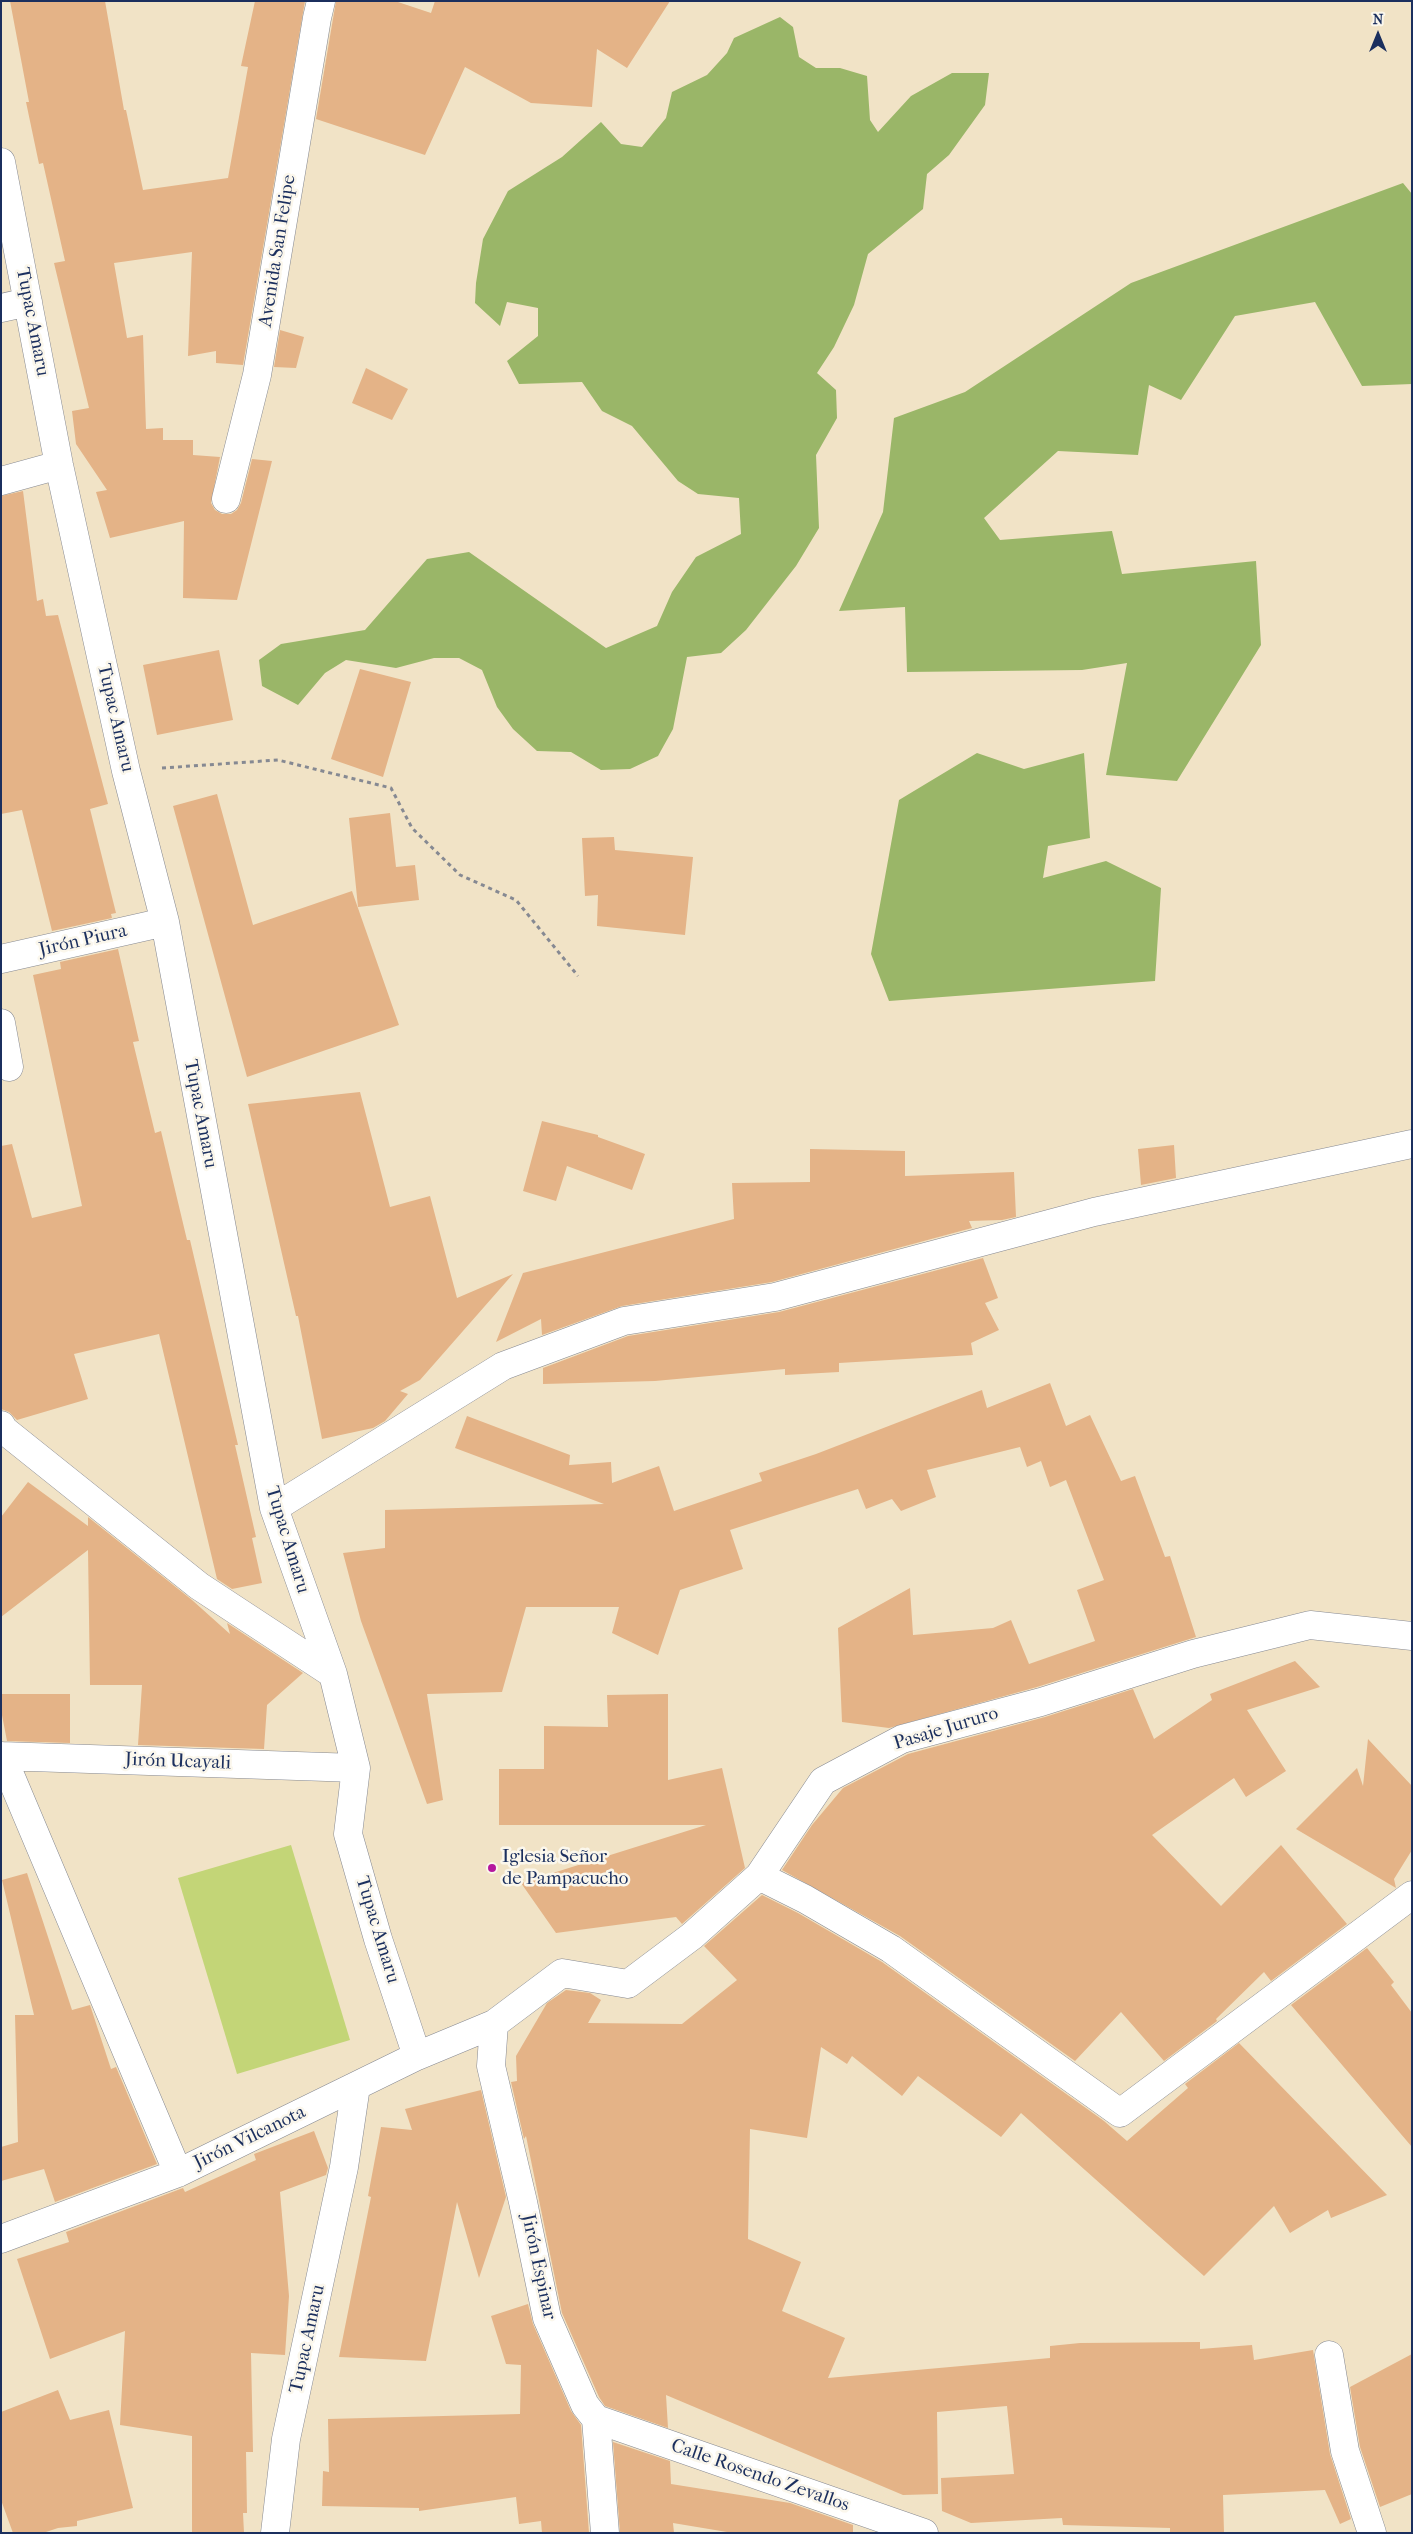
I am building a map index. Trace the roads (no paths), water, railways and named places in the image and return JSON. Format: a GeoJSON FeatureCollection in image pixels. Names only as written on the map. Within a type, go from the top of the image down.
{"type":"FeatureCollection","features":[{"type":"Feature","properties":{"kind":"street","name":"Avenida San Felipe"},"geometry":{"type":"LineString","coordinates":[[226,499],[257,375],[321,1]]}},
{"type":"Feature","properties":{"kind":"street","name":"Tupac Amaru"},"geometry":{"type":"LineString","coordinates":[[1,162],[59,465],[126,771],[165,922],[274,1508],[333,1674],[356,1768],[348,1834],[378,1939],[417,2056]]}},
{"type":"Feature","properties":{"kind":"street"},"geometry":{"type":"LineString","coordinates":[[1,308],[28,302]]}},
{"type":"Feature","properties":{"kind":"street"},"geometry":{"type":"LineString","coordinates":[[1,481],[59,465]]}},
{"type":"Feature","properties":{"kind":"street","name":"Jirón Piura"},"geometry":{"type":"LineString","coordinates":[[1,959],[165,922]]}},
{"type":"Feature","properties":{"kind":"street"},"geometry":{"type":"LineString","coordinates":[[1,1023],[8,1067]]}},
{"type":"Feature","properties":{"kind":"street"},"geometry":{"type":"LineString","coordinates":[[274,1508],[503,1366],[624,1322],[775,1297],[1094,1212],[1412,1144]]}},
{"type":"Feature","properties":{"kind":"street"},"geometry":{"type":"LineString","coordinates":[[1,1425],[4,1430],[199,1586],[333,1674]]}},
{"type":"Feature","properties":{"kind":"street","name":"Pasaje Jururo"},"geometry":{"type":"LineString","coordinates":[[494,2024],[562,1973],[628,1984],[692,1936],[759,1876],[823,1781],[902,1739],[1040,1702],[1193,1654],[1310,1625],[1412,1636]]}},
{"type":"Feature","properties":{"kind":"street"},"geometry":{"type":"LineString","coordinates":[[2,1756],[178,2173]]}},
{"type":"Feature","properties":{"kind":"street","name":"Jirón Ucayali"},"geometry":{"type":"LineString","coordinates":[[2,1756],[356,1768]]}},
{"type":"Feature","properties":{"kind":"street"},"geometry":{"type":"LineString","coordinates":[[759,1876],[804,1899],[891,1949],[1120,2113],[1412,1895]]}},
{"type":"Feature","properties":{"kind":"street","name":"Jirón Vilcanota"},"geometry":{"type":"LineString","coordinates":[[1,2239],[178,2173],[417,2056],[494,2024]]}},
{"type":"Feature","properties":{"kind":"street","name":"Jirón Espinar"},"geometry":{"type":"LineString","coordinates":[[494,2024],[491,2066],[524,2202],[547,2318],[584,2404],[596,2420],[605,2533]]}},
{"type":"Feature","properties":{"kind":"street","name":"Tupac Amaru"},"geometry":{"type":"LineString","coordinates":[[275,2533],[286,2439],[344,2167],[356,2086]]}},
{"type":"Feature","properties":{"kind":"street"},"geometry":{"type":"LineString","coordinates":[[1328,2355],[1345,2451],[1372,2533]]}},
{"type":"Feature","properties":{"kind":"street","name":"Calle Rosendo Zevallos"},"geometry":{"type":"LineString","coordinates":[[596,2420],[924,2533]]}},
{"type":"Feature","properties":{"kind":"place","name":"Iglesia Señor de Pampacucho"},"geometry":{"type":"Point","coordinates":[492,1868]}}]}
